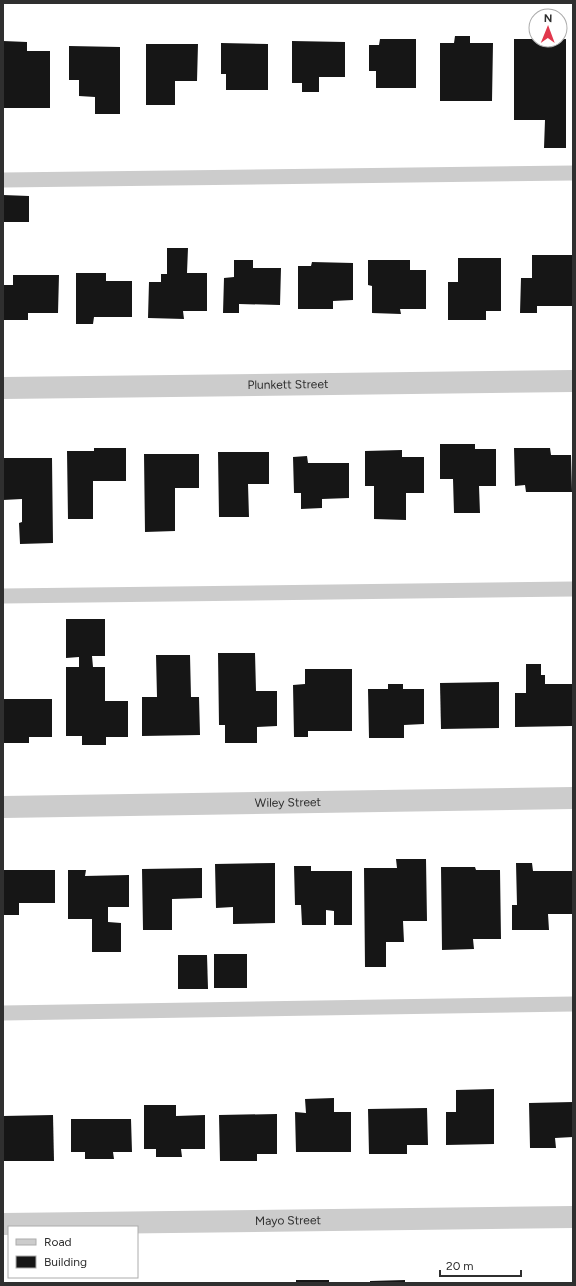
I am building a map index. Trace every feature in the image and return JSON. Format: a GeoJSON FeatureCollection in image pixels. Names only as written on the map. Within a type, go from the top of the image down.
{"type":"FeatureCollection","features":[{"type":"Feature","properties":{"kind":"street","name":"Plunkett Street"},"geometry":{"type":"LineString","coordinates":[[3,388],[573,381]]}},
{"type":"Feature","properties":{"kind":"street","name":"Wiley Street"},"geometry":{"type":"LineString","coordinates":[[3,807],[573,798]]}},
{"type":"Feature","properties":{"kind":"street","name":"Mayo Street"},"geometry":{"type":"LineString","coordinates":[[3,1224],[573,1217]]}},
{"type":"Feature","properties":{"kind":"lane"},"geometry":{"type":"LineString","coordinates":[[3,180],[573,173]]}},
{"type":"Feature","properties":{"kind":"lane"},"geometry":{"type":"LineString","coordinates":[[3,596],[573,589]]}},
{"type":"Feature","properties":{"kind":"lane"},"geometry":{"type":"LineString","coordinates":[[3,1013],[573,1004]]}},
{"type":"Feature","properties":{"kind":"building"},"geometry":{"type":"Polygon","coordinates":[[[455,36],[470,36],[470,43],[493,43],[492,101],[440,101],[440,43],[454,43],[455,36]]]}},
{"type":"Feature","properties":{"kind":"building"},"geometry":{"type":"Polygon","coordinates":[[[380,39],[416,39],[416,88],[376,88],[376,71],[369,71],[369,45],[379,45],[380,39]]]}},
{"type":"Feature","properties":{"kind":"building"},"geometry":{"type":"Polygon","coordinates":[[[514,39],[528,39],[528,48],[566,48],[566,148],[544,148],[545,120],[514,120],[514,39]]]}},
{"type":"Feature","properties":{"kind":"building"},"geometry":{"type":"Polygon","coordinates":[[[3,41],[27,42],[27,51],[50,51],[50,108],[3,108],[3,41]]]}},
{"type":"Feature","properties":{"kind":"building"},"geometry":{"type":"Polygon","coordinates":[[[292,41],[345,42],[345,77],[319,77],[319,92],[302,92],[302,83],[292,83],[292,41]]]}},
{"type":"Feature","properties":{"kind":"building"},"geometry":{"type":"Polygon","coordinates":[[[221,43],[268,44],[268,90],[226,90],[226,74],[221,74],[221,43]]]}},
{"type":"Feature","properties":{"kind":"building"},"geometry":{"type":"Polygon","coordinates":[[[146,44],[198,44],[197,81],[175,81],[175,105],[146,105],[146,44]]]}},
{"type":"Feature","properties":{"kind":"building"},"geometry":{"type":"Polygon","coordinates":[[[69,46],[120,47],[120,114],[95,114],[95,97],[79,96],[79,80],[69,80],[69,46]]]}},
{"type":"Feature","properties":{"kind":"building"},"geometry":{"type":"Polygon","coordinates":[[[3,195],[29,196],[29,222],[3,222],[3,195]]]}},
{"type":"Feature","properties":{"kind":"building"},"geometry":{"type":"Polygon","coordinates":[[[167,248],[188,248],[187,273],[207,273],[207,311],[183,311],[184,319],[148,318],[149,282],[161,282],[161,274],[167,274],[167,248]]]}},
{"type":"Feature","properties":{"kind":"building"},"geometry":{"type":"Polygon","coordinates":[[[532,255],[573,255],[573,306],[537,306],[537,313],[520,313],[521,278],[532,278],[532,255]]]}},
{"type":"Feature","properties":{"kind":"building"},"geometry":{"type":"Polygon","coordinates":[[[458,258],[501,258],[501,311],[486,311],[486,320],[448,320],[448,282],[458,282],[458,258]]]}},
{"type":"Feature","properties":{"kind":"building"},"geometry":{"type":"Polygon","coordinates":[[[234,260],[253,260],[253,268],[281,268],[280,305],[239,304],[239,313],[223,313],[224,278],[234,277],[234,260]]]}},
{"type":"Feature","properties":{"kind":"building"},"geometry":{"type":"Polygon","coordinates":[[[368,260],[410,260],[410,270],[426,270],[426,309],[400,309],[401,314],[372,313],[372,286],[368,285],[368,260]]]}},
{"type":"Feature","properties":{"kind":"building"},"geometry":{"type":"Polygon","coordinates":[[[312,262],[353,263],[353,300],[333,301],[333,309],[298,309],[298,266],[311,266],[312,262]]]}},
{"type":"Feature","properties":{"kind":"building"},"geometry":{"type":"Polygon","coordinates":[[[76,273],[106,273],[106,281],[132,281],[132,317],[94,317],[93,324],[76,324],[76,273]]]}},
{"type":"Feature","properties":{"kind":"building"},"geometry":{"type":"Polygon","coordinates":[[[13,275],[59,275],[58,313],[28,313],[28,320],[3,320],[3,285],[13,285],[13,275]]]}},
{"type":"Feature","properties":{"kind":"building"},"geometry":{"type":"Polygon","coordinates":[[[440,444],[475,444],[475,449],[496,449],[496,486],[479,486],[480,513],[454,513],[453,479],[440,479],[440,444]]]}},
{"type":"Feature","properties":{"kind":"building"},"geometry":{"type":"Polygon","coordinates":[[[94,448],[126,448],[126,481],[93,481],[93,519],[68,519],[67,451],[94,451],[94,448]]]}},
{"type":"Feature","properties":{"kind":"building"},"geometry":{"type":"Polygon","coordinates":[[[514,448],[550,448],[551,455],[571,455],[572,492],[526,492],[525,485],[515,486],[514,448]]]}},
{"type":"Feature","properties":{"kind":"building"},"geometry":{"type":"Polygon","coordinates":[[[402,450],[402,457],[424,457],[424,493],[406,493],[406,520],[374,519],[374,486],[365,486],[365,451],[402,450]]]}},
{"type":"Feature","properties":{"kind":"building"},"geometry":{"type":"Polygon","coordinates":[[[218,452],[269,452],[269,484],[248,484],[249,517],[219,517],[218,452]]]}},
{"type":"Feature","properties":{"kind":"building"},"geometry":{"type":"Polygon","coordinates":[[[144,454],[199,454],[199,488],[175,488],[175,531],[145,532],[144,454]]]}},
{"type":"Feature","properties":{"kind":"building"},"geometry":{"type":"Polygon","coordinates":[[[307,456],[308,463],[349,463],[349,498],[322,499],[322,508],[301,509],[301,493],[294,493],[293,457],[307,456]]]}},
{"type":"Feature","properties":{"kind":"building"},"geometry":{"type":"Polygon","coordinates":[[[3,458],[52,458],[53,543],[20,544],[19,523],[22,522],[22,499],[3,500],[3,458]]]}},
{"type":"Feature","properties":{"kind":"building"},"geometry":{"type":"Polygon","coordinates":[[[66,619],[105,619],[105,656],[92,656],[93,667],[105,667],[105,701],[128,701],[128,737],[106,737],[106,745],[82,745],[82,736],[66,736],[66,667],[79,667],[79,657],[66,658],[66,619]]]}},
{"type":"Feature","properties":{"kind":"building"},"geometry":{"type":"Polygon","coordinates":[[[218,653],[255,653],[256,691],[277,691],[277,726],[257,727],[257,743],[225,743],[225,725],[219,725],[218,653]]]}},
{"type":"Feature","properties":{"kind":"building"},"geometry":{"type":"Polygon","coordinates":[[[156,655],[190,655],[191,697],[199,697],[200,735],[142,736],[142,697],[157,697],[156,655]]]}},
{"type":"Feature","properties":{"kind":"building"},"geometry":{"type":"Polygon","coordinates":[[[526,664],[541,664],[541,675],[545,675],[545,684],[572,684],[572,726],[515,727],[515,693],[526,693],[526,664]]]}},
{"type":"Feature","properties":{"kind":"building"},"geometry":{"type":"Polygon","coordinates":[[[305,669],[352,669],[352,731],[308,731],[308,737],[294,737],[293,685],[305,684],[305,669]]]}},
{"type":"Feature","properties":{"kind":"building"},"geometry":{"type":"Polygon","coordinates":[[[499,682],[499,728],[441,729],[440,683],[499,682]]]}},
{"type":"Feature","properties":{"kind":"building"},"geometry":{"type":"Polygon","coordinates":[[[388,684],[403,684],[403,689],[424,689],[424,724],[404,725],[404,738],[369,738],[368,689],[388,689],[388,684]]]}},
{"type":"Feature","properties":{"kind":"building"},"geometry":{"type":"Polygon","coordinates":[[[3,699],[52,699],[52,737],[29,737],[29,743],[3,743],[3,699]]]}},
{"type":"Feature","properties":{"kind":"building"},"geometry":{"type":"Polygon","coordinates":[[[396,859],[426,859],[427,921],[403,921],[404,942],[386,942],[386,967],[365,967],[364,868],[397,868],[396,859]]]}},
{"type":"Feature","properties":{"kind":"building"},"geometry":{"type":"Polygon","coordinates":[[[275,863],[275,923],[233,924],[233,907],[216,908],[215,864],[275,863]]]}},
{"type":"Feature","properties":{"kind":"building"},"geometry":{"type":"Polygon","coordinates":[[[516,863],[532,863],[533,871],[573,871],[573,914],[548,914],[549,930],[512,930],[512,905],[517,905],[516,863]]]}},
{"type":"Feature","properties":{"kind":"building"},"geometry":{"type":"Polygon","coordinates":[[[294,866],[311,866],[311,871],[352,871],[352,925],[334,925],[334,911],[326,910],[326,925],[302,925],[301,905],[295,905],[294,866]]]}},
{"type":"Feature","properties":{"kind":"building"},"geometry":{"type":"Polygon","coordinates":[[[441,867],[475,867],[476,870],[500,870],[501,939],[473,939],[474,949],[442,950],[441,867]]]}},
{"type":"Feature","properties":{"kind":"building"},"geometry":{"type":"Polygon","coordinates":[[[202,868],[202,898],[172,899],[172,930],[143,930],[142,869],[202,868]]]}},
{"type":"Feature","properties":{"kind":"building"},"geometry":{"type":"Polygon","coordinates":[[[3,870],[55,870],[55,903],[19,903],[19,915],[3,915],[3,870]]]}},
{"type":"Feature","properties":{"kind":"building"},"geometry":{"type":"Polygon","coordinates":[[[68,870],[86,870],[85,876],[129,875],[129,907],[108,907],[108,922],[121,923],[121,952],[92,952],[92,919],[68,919],[68,870]]]}},
{"type":"Feature","properties":{"kind":"building"},"geometry":{"type":"Polygon","coordinates":[[[214,954],[247,954],[247,988],[214,988],[214,954]]]}},
{"type":"Feature","properties":{"kind":"building"},"geometry":{"type":"Polygon","coordinates":[[[178,955],[207,955],[208,989],[178,989],[178,955]]]}},
{"type":"Feature","properties":{"kind":"building"},"geometry":{"type":"Polygon","coordinates":[[[494,1089],[494,1144],[446,1145],[446,1112],[456,1112],[456,1090],[494,1089]]]}},
{"type":"Feature","properties":{"kind":"building"},"geometry":{"type":"Polygon","coordinates":[[[334,1098],[334,1112],[351,1112],[351,1152],[296,1152],[295,1112],[306,1113],[305,1099],[334,1098]]]}},
{"type":"Feature","properties":{"kind":"building"},"geometry":{"type":"Polygon","coordinates":[[[573,1102],[573,1137],[555,1138],[556,1148],[530,1148],[529,1103],[573,1102]]]}},
{"type":"Feature","properties":{"kind":"building"},"geometry":{"type":"Polygon","coordinates":[[[144,1105],[176,1105],[176,1116],[205,1115],[205,1149],[181,1149],[182,1157],[156,1157],[156,1149],[144,1149],[144,1105]]]}},
{"type":"Feature","properties":{"kind":"building"},"geometry":{"type":"Polygon","coordinates":[[[427,1108],[428,1145],[407,1145],[407,1154],[369,1154],[368,1109],[427,1108]]]}},
{"type":"Feature","properties":{"kind":"building"},"geometry":{"type":"Polygon","coordinates":[[[277,1114],[277,1154],[257,1154],[257,1161],[220,1161],[219,1115],[277,1114]]]}},
{"type":"Feature","properties":{"kind":"building"},"geometry":{"type":"Polygon","coordinates":[[[53,1115],[54,1161],[3,1161],[3,1116],[53,1115]]]}},
{"type":"Feature","properties":{"kind":"building"},"geometry":{"type":"Polygon","coordinates":[[[71,1119],[131,1119],[132,1152],[113,1152],[114,1159],[85,1159],[85,1152],[71,1152],[71,1119]]]}},
{"type":"Feature","properties":{"kind":"building"},"geometry":{"type":"Polygon","coordinates":[[[296,1280],[329,1280],[329,1283],[296,1283],[296,1280]]]}},
{"type":"Feature","properties":{"kind":"building"},"geometry":{"type":"Polygon","coordinates":[[[405,1280],[405,1283],[370,1283],[370,1281],[405,1280]]]}}]}
